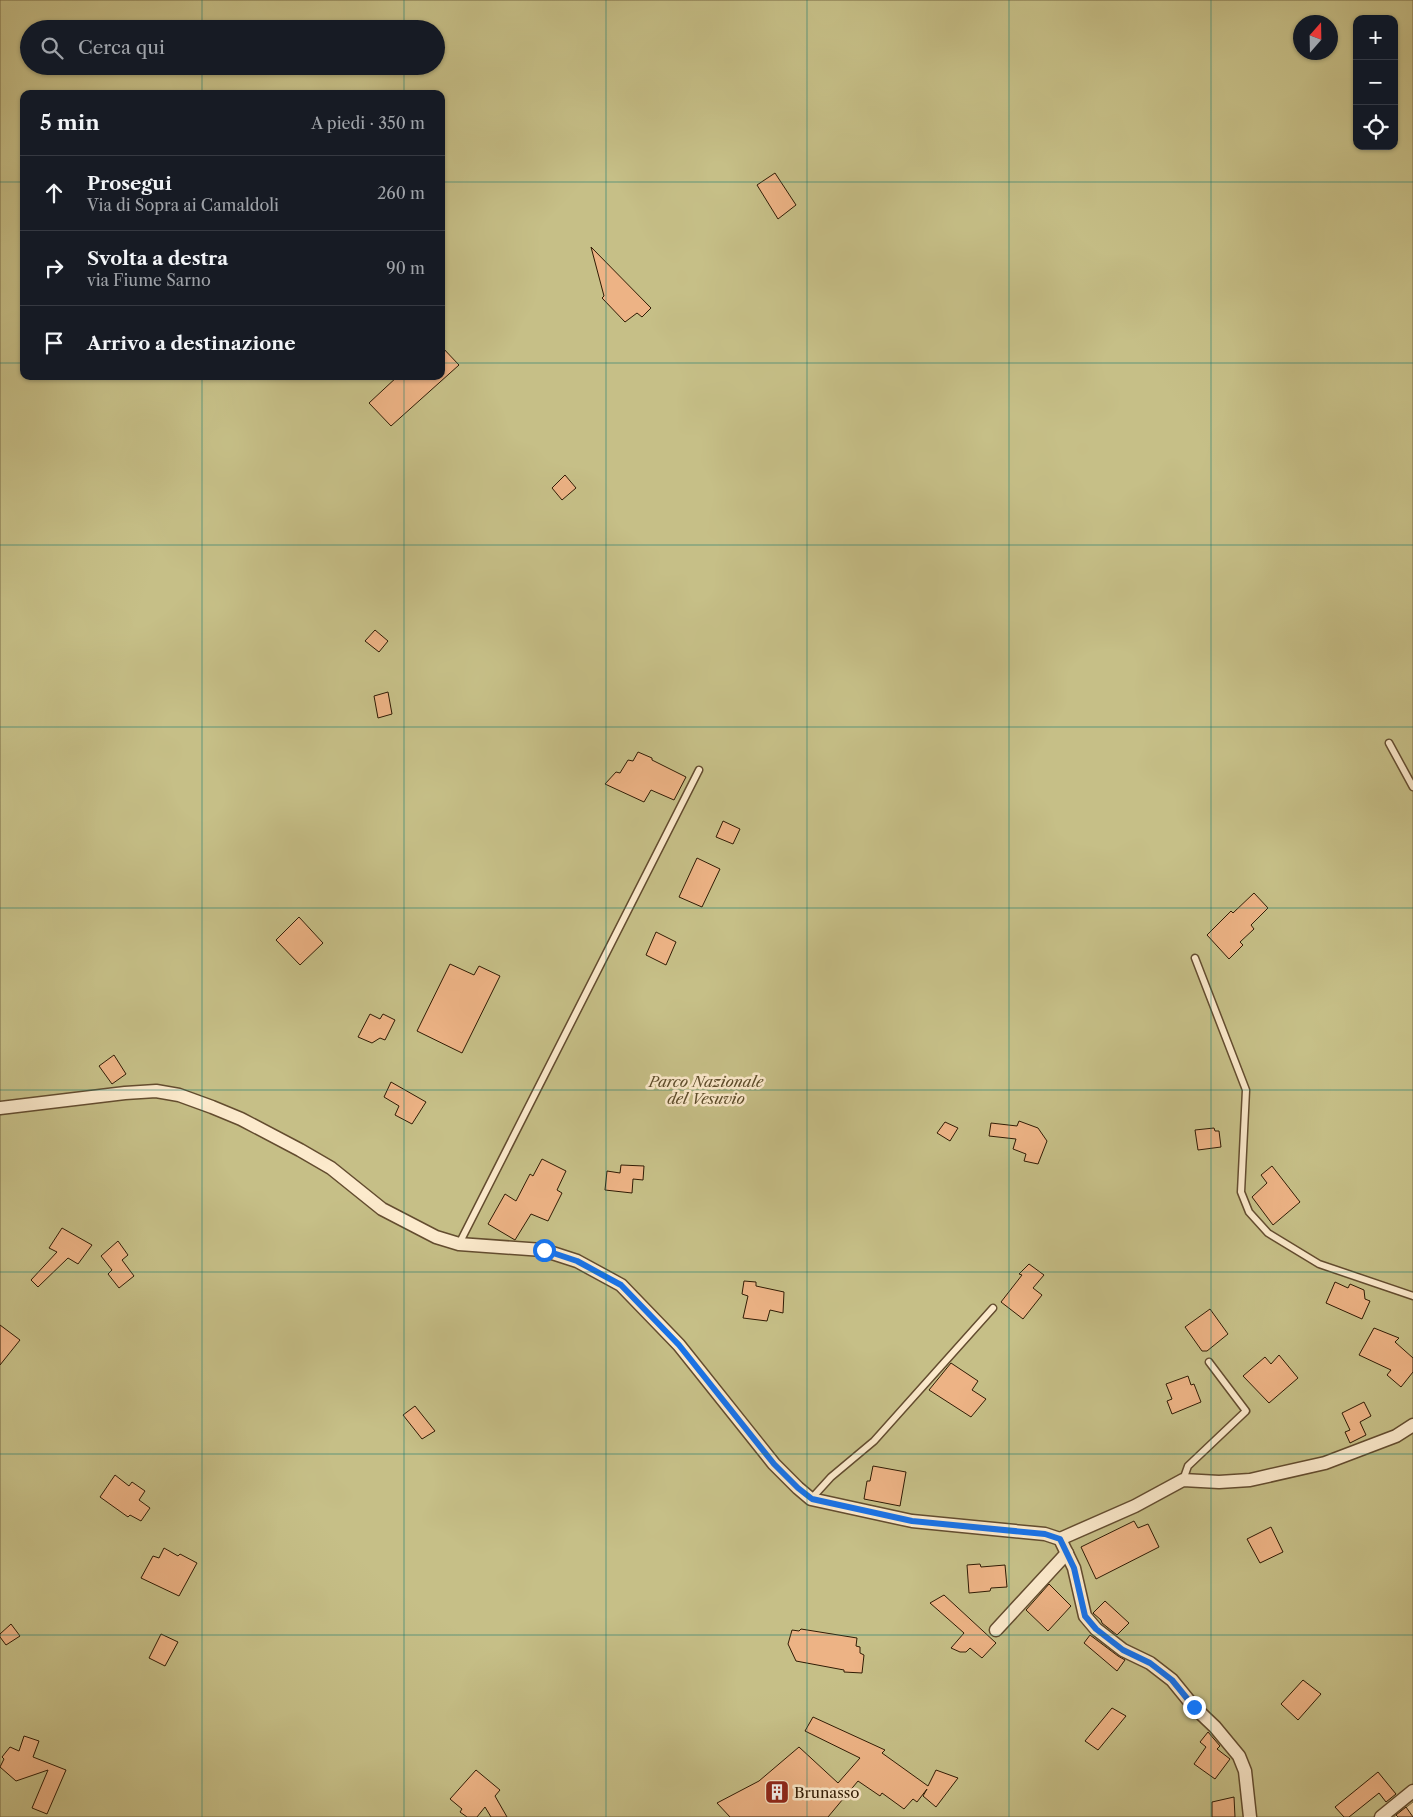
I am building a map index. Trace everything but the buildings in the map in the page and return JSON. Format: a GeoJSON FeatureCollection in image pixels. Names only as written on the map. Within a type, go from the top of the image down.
{"type":"FeatureCollection","features":[{"type":"Feature","properties":{"kind":"street"},"geometry":{"type":"LineString","coordinates":[[0,1108],[125,1093],[156,1091],[179,1095],[241,1119],[300,1150],[331,1168],[382,1209],[436,1237],[458,1244],[544,1250],[577,1261],[621,1285],[679,1345],[774,1464],[812,1499],[912,1521],[1045,1534],[1060,1539],[1136,1506],[1183,1480],[1219,1482],[1250,1480],[1316,1465],[1396,1436],[1413,1425]]}},
{"type":"Feature","properties":{"kind":"street"},"geometry":{"type":"LineString","coordinates":[[1060,1539],[1074,1568],[1085,1616],[1096,1629],[1123,1650],[1150,1663],[1172,1680],[1239,1756],[1246,1771],[1250,1817]]}},
{"type":"Feature","properties":{"kind":"street"},"geometry":{"type":"LineString","coordinates":[[996,1630],[1066,1553]]}},
{"type":"Feature","properties":{"kind":"street"},"geometry":{"type":"LineString","coordinates":[[1382,1817],[1413,1791]]}},
{"type":"Feature","properties":{"kind":"lane"},"geometry":{"type":"LineString","coordinates":[[1390,743],[1413,787]]}},
{"type":"Feature","properties":{"kind":"lane"},"geometry":{"type":"LineString","coordinates":[[458,1244],[699,770]]}},
{"type":"Feature","properties":{"kind":"lane"},"geometry":{"type":"LineString","coordinates":[[1195,958],[1246,1090],[1240,1192],[1249,1212],[1268,1233],[1319,1264],[1413,1296]]}},
{"type":"Feature","properties":{"kind":"lane"},"geometry":{"type":"LineString","coordinates":[[812,1499],[831,1477],[874,1441],[993,1308]]}},
{"type":"Feature","properties":{"kind":"lane"},"geometry":{"type":"LineString","coordinates":[[1183,1480],[1188,1466],[1246,1411],[1209,1362]]}},
{"type":"Feature","properties":{"kind":"green space","name":"Parco Nazionale del Vesuvio"},"geometry":{"type":"Polygon","coordinates":[[[0,0],[1413,0],[1413,1802],[1394,1817],[0,1817],[0,0]]]}},
{"type":"Feature","properties":{"kind":"place","name":"Brunasso"},"geometry":{"type":"Point","coordinates":[777,1792]}},
{"type":"Feature","properties":{"kind":"route"},"geometry":{"type":"LineString","coordinates":[[544,1250],[577,1261],[621,1285],[679,1345],[774,1464],[812,1499],[912,1521],[1045,1534],[1060,1539],[1074,1568],[1085,1616],[1096,1629],[1123,1650],[1150,1663],[1172,1680],[1194,1707]]}}]}
